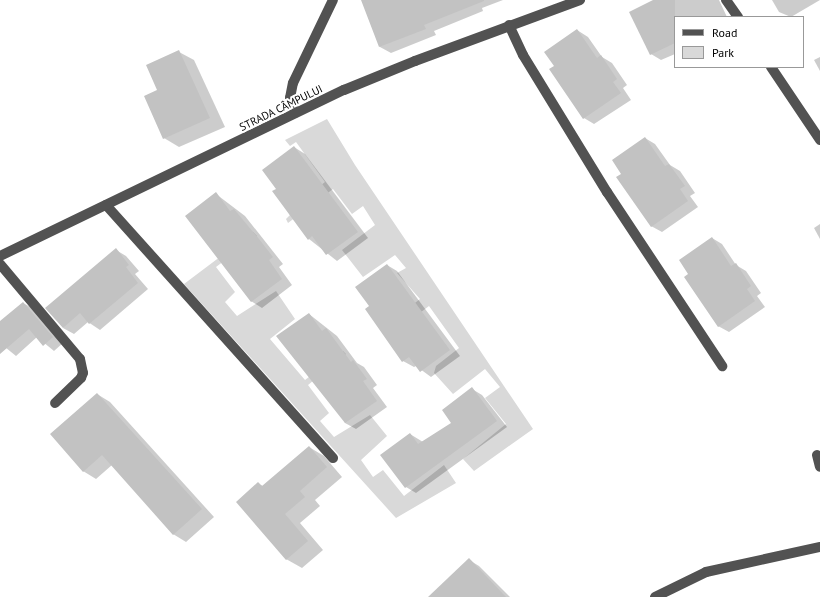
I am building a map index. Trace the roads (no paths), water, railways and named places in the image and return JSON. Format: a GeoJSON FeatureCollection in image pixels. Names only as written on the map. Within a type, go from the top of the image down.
{"type":"FeatureCollection","features":[{"type":"Feature","properties":{"kind":"street"},"geometry":{"type":"LineString","coordinates":[[323,0],[328,11]]}},
{"type":"Feature","properties":{"kind":"street"},"geometry":{"type":"LineString","coordinates":[[295,113],[290,98],[293,83],[333,0]]}},
{"type":"Feature","properties":{"kind":"street","name":"STRADA CÂMPULUI"},"geometry":{"type":"LineString","coordinates":[[0,256],[295,113],[415,61],[580,0]]}},
{"type":"Feature","properties":{"kind":"street"},"geometry":{"type":"LineString","coordinates":[[726,0],[737,16]]}},
{"type":"Feature","properties":{"kind":"street"},"geometry":{"type":"LineString","coordinates":[[510,25],[523,55],[607,192],[722,366]]}},
{"type":"Feature","properties":{"kind":"street"},"geometry":{"type":"LineString","coordinates":[[772,68],[820,140]]}},
{"type":"Feature","properties":{"kind":"street"},"geometry":{"type":"LineString","coordinates":[[106,204],[333,458]]}},
{"type":"Feature","properties":{"kind":"street"},"geometry":{"type":"LineString","coordinates":[[0,264],[80,359],[83,373],[81,378],[56,403]]}},
{"type":"Feature","properties":{"kind":"street"},"geometry":{"type":"LineString","coordinates":[[817,456],[820,467]]}},
{"type":"Feature","properties":{"kind":"street"},"geometry":{"type":"LineString","coordinates":[[655,597],[706,572],[820,547]]}}]}
